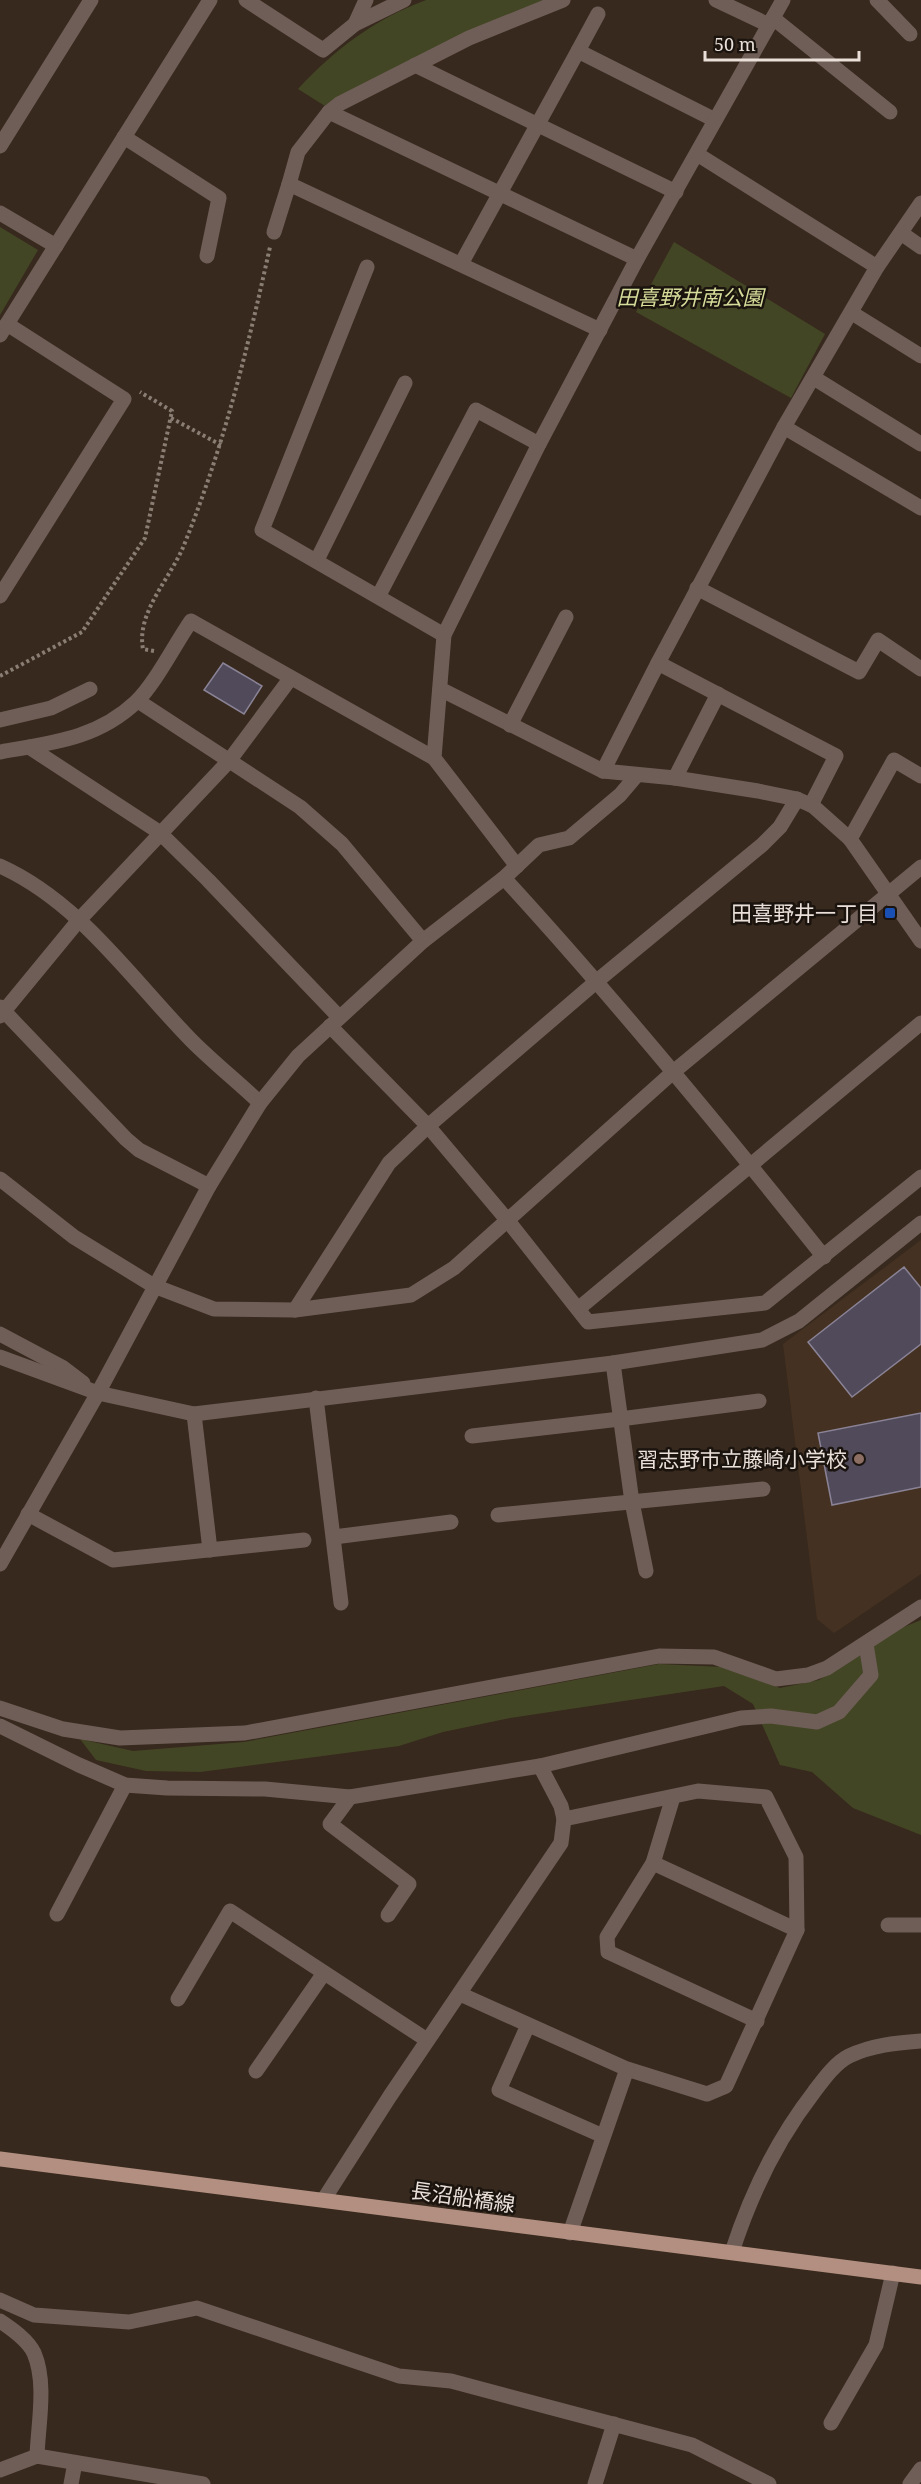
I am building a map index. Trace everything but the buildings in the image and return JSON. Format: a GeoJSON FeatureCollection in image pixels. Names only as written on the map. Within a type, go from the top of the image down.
{"type":"FeatureCollection","features":[{"type":"Feature","properties":{"kind":"main road","name":"長沼船橋線"},"geometry":{"type":"LineString","coordinates":[[0,2158],[921,2277]]}},
{"type":"Feature","properties":{"kind":"street"},"geometry":{"type":"LineString","coordinates":[[0,146],[91,0]]}},
{"type":"Feature","properties":{"kind":"street"},"geometry":{"type":"LineString","coordinates":[[0,596],[124,399],[3,329],[210,0]]}},
{"type":"Feature","properties":{"kind":"street"},"geometry":{"type":"LineString","coordinates":[[246,0],[323,50],[355,24],[404,0]]}},
{"type":"Feature","properties":{"kind":"street"},"geometry":{"type":"LineString","coordinates":[[355,24],[366,0]]}},
{"type":"Feature","properties":{"kind":"street"},"geometry":{"type":"LineString","coordinates":[[274,232],[298,152],[329,112],[339,104],[469,38],[563,0]]}},
{"type":"Feature","properties":{"kind":"street"},"geometry":{"type":"LineString","coordinates":[[716,0],[771,22],[890,112]]}},
{"type":"Feature","properties":{"kind":"street"},"geometry":{"type":"LineString","coordinates":[[434,758],[444,635],[539,444],[637,259],[783,0]]}},
{"type":"Feature","properties":{"kind":"street"},"geometry":{"type":"LineString","coordinates":[[877,0],[910,34]]}},
{"type":"Feature","properties":{"kind":"street"},"geometry":{"type":"LineString","coordinates":[[461,264],[598,14]]}},
{"type":"Feature","properties":{"kind":"street"},"geometry":{"type":"LineString","coordinates":[[578,51],[715,120]]}},
{"type":"Feature","properties":{"kind":"street"},"geometry":{"type":"LineString","coordinates":[[415,65],[676,192]]}},
{"type":"Feature","properties":{"kind":"street"},"geometry":{"type":"LineString","coordinates":[[329,112],[637,259]]}},
{"type":"Feature","properties":{"kind":"street"},"geometry":{"type":"LineString","coordinates":[[124,137],[219,198],[207,256]]}},
{"type":"Feature","properties":{"kind":"street"},"geometry":{"type":"LineString","coordinates":[[698,154],[877,267]]}},
{"type":"Feature","properties":{"kind":"street"},"geometry":{"type":"LineString","coordinates":[[289,184],[600,330]]}},
{"type":"Feature","properties":{"kind":"street"},"geometry":{"type":"LineString","coordinates":[[603,771],[784,427],[877,267],[921,203]]}},
{"type":"Feature","properties":{"kind":"street"},"geometry":{"type":"LineString","coordinates":[[0,213],[56,246]]}},
{"type":"Feature","properties":{"kind":"street"},"geometry":{"type":"LineString","coordinates":[[901,233],[921,247]]}},
{"type":"Feature","properties":{"kind":"street"},"geometry":{"type":"LineString","coordinates":[[367,267],[262,530],[444,635]]}},
{"type":"Feature","properties":{"kind":"street"},"geometry":{"type":"LineString","coordinates":[[852,313],[921,356]]}},
{"type":"Feature","properties":{"kind":"street"},"geometry":{"type":"LineString","coordinates":[[814,378],[921,444]]}},
{"type":"Feature","properties":{"kind":"street"},"geometry":{"type":"LineString","coordinates":[[317,560],[405,383]]}},
{"type":"Feature","properties":{"kind":"street"},"geometry":{"type":"LineString","coordinates":[[379,596],[476,410],[539,444]]}},
{"type":"Feature","properties":{"kind":"street"},"geometry":{"type":"LineString","coordinates":[[784,427],[920,505]]}},
{"type":"Feature","properties":{"kind":"street"},"geometry":{"type":"LineString","coordinates":[[698,588],[859,672],[878,640],[921,669]]}},
{"type":"Feature","properties":{"kind":"street"},"geometry":{"type":"LineString","coordinates":[[510,725],[566,617]]}},
{"type":"Feature","properties":{"kind":"street"},"geometry":{"type":"LineString","coordinates":[[0,752],[69,740],[102,728],[138,701],[191,621],[290,679],[434,758],[518,866]]}},
{"type":"Feature","properties":{"kind":"street"},"geometry":{"type":"LineString","coordinates":[[295,1310],[389,1163],[428,1126],[597,981],[762,845],[804,802],[836,756],[658,663]]}},
{"type":"Feature","properties":{"kind":"street"},"geometry":{"type":"LineString","coordinates":[[209,1186],[132,1144],[1,1011],[159,832],[229,761],[290,679]]}},
{"type":"Feature","properties":{"kind":"street"},"geometry":{"type":"LineString","coordinates":[[0,720],[51,708],[90,689]]}},
{"type":"Feature","properties":{"kind":"street"},"geometry":{"type":"LineString","coordinates":[[441,689],[603,771],[675,778],[804,802],[850,839],[921,940]]}},
{"type":"Feature","properties":{"kind":"street"},"geometry":{"type":"LineString","coordinates":[[675,778],[718,694]]}},
{"type":"Feature","properties":{"kind":"street"},"geometry":{"type":"LineString","coordinates":[[138,701],[300,807],[342,844],[423,941]]}},
{"type":"Feature","properties":{"kind":"street"},"geometry":{"type":"LineString","coordinates":[[29,747],[159,832],[208,880],[428,1126],[508,1221],[588,1322],[765,1303],[921,1177]]}},
{"type":"Feature","properties":{"kind":"street"},"geometry":{"type":"LineString","coordinates":[[850,839],[894,760],[921,776]]}},
{"type":"Feature","properties":{"kind":"street"},"geometry":{"type":"LineString","coordinates":[[0,1564],[98,1393],[209,1186],[260,1103],[298,1056],[423,941],[504,878],[539,845],[569,838],[620,795],[637,775]]}},
{"type":"Feature","properties":{"kind":"street"},"geometry":{"type":"LineString","coordinates":[[0,866],[26,878],[79,920],[193,1042],[260,1103]]}},
{"type":"Feature","properties":{"kind":"street"},"geometry":{"type":"LineString","coordinates":[[0,1179],[74,1237],[154,1286],[214,1309],[295,1310],[411,1294],[454,1268],[672,1073],[921,867]]}},
{"type":"Feature","properties":{"kind":"street"},"geometry":{"type":"LineString","coordinates":[[504,878],[597,981],[751,1165],[824,1257]]}},
{"type":"Feature","properties":{"kind":"street"},"geometry":{"type":"LineString","coordinates":[[578,1309],[921,1023]]}},
{"type":"Feature","properties":{"kind":"street"},"geometry":{"type":"LineString","coordinates":[[0,1357],[98,1393],[194,1414],[613,1363],[762,1340],[799,1321],[921,1223]]}},
{"type":"Feature","properties":{"kind":"street"},"geometry":{"type":"LineString","coordinates":[[0,1334],[62,1367],[98,1393]]}},
{"type":"Feature","properties":{"kind":"street"},"geometry":{"type":"LineString","coordinates":[[613,1363],[632,1502],[646,1570]]}},
{"type":"Feature","properties":{"kind":"street"},"geometry":{"type":"LineString","coordinates":[[315,1398],[341,1603]]}},
{"type":"Feature","properties":{"kind":"street"},"geometry":{"type":"LineString","coordinates":[[472,1436],[759,1401]]}},
{"type":"Feature","properties":{"kind":"street"},"geometry":{"type":"LineString","coordinates":[[194,1414],[210,1550]]}},
{"type":"Feature","properties":{"kind":"street"},"geometry":{"type":"LineString","coordinates":[[498,1515],[763,1490]]}},
{"type":"Feature","properties":{"kind":"street"},"geometry":{"type":"LineString","coordinates":[[28,1514],[113,1560],[303,1540]]}},
{"type":"Feature","properties":{"kind":"street"},"geometry":{"type":"LineString","coordinates":[[334,1537],[451,1522]]}},
{"type":"Feature","properties":{"kind":"street"},"geometry":{"type":"LineString","coordinates":[[0,1708],[63,1728],[120,1738],[245,1733],[659,1656],[714,1657],[776,1679],[808,1675],[827,1668],[921,1606]]}},
{"type":"Feature","properties":{"kind":"street"},"geometry":{"type":"LineString","coordinates":[[0,1726],[125,1785],[265,1789],[350,1797],[540,1766],[741,1718],[771,1716],[817,1722],[839,1712],[871,1675],[866,1644]]}},
{"type":"Feature","properties":{"kind":"street"},"geometry":{"type":"LineString","coordinates":[[324,2199],[427,2040],[561,1843],[564,1819],[561,1806],[540,1766]]}},
{"type":"Feature","properties":{"kind":"street"},"geometry":{"type":"LineString","coordinates":[[57,1914],[125,1785]]}},
{"type":"Feature","properties":{"kind":"street"},"geometry":{"type":"LineString","coordinates":[[460,1994],[627,2069],[708,2094],[726,2086],[797,1930],[796,1857],[766,1797],[698,1791],[564,1819]]}},
{"type":"Feature","properties":{"kind":"street"},"geometry":{"type":"LineString","coordinates":[[350,1797],[330,1824],[409,1884],[388,1915]]}},
{"type":"Feature","properties":{"kind":"street"},"geometry":{"type":"LineString","coordinates":[[673,1797],[652,1863],[607,1937],[608,1952],[757,2020]]}},
{"type":"Feature","properties":{"kind":"street"},"geometry":{"type":"LineString","coordinates":[[652,1863],[797,1930]]}},
{"type":"Feature","properties":{"kind":"street"},"geometry":{"type":"LineString","coordinates":[[178,1999],[230,1911],[427,2040]]}},
{"type":"Feature","properties":{"kind":"street"},"geometry":{"type":"LineString","coordinates":[[888,1925],[921,1925]]}},
{"type":"Feature","properties":{"kind":"street"},"geometry":{"type":"LineString","coordinates":[[256,2070],[324,1973]]}},
{"type":"Feature","properties":{"kind":"street"},"geometry":{"type":"LineString","coordinates":[[528,2025],[498,2090],[603,2136]]}},
{"type":"Feature","properties":{"kind":"street"},"geometry":{"type":"LineString","coordinates":[[732,2252],[745,2212],[770,2156],[824,2078],[848,2057],[884,2044],[921,2041]]}},
{"type":"Feature","properties":{"kind":"street"},"geometry":{"type":"LineString","coordinates":[[570,2233],[627,2069]]}},
{"type":"Feature","properties":{"kind":"street"},"geometry":{"type":"LineString","coordinates":[[831,2423],[876,2345],[893,2273]]}},
{"type":"Feature","properties":{"kind":"street"},"geometry":{"type":"LineString","coordinates":[[0,2300],[34,2315],[129,2322],[198,2307],[399,2376],[451,2381],[692,2445],[769,2484]]}},
{"type":"Feature","properties":{"kind":"street"},"geometry":{"type":"LineString","coordinates":[[0,2321],[13,2329],[33,2351],[40,2371],[37,2456]]}},
{"type":"Feature","properties":{"kind":"street"},"geometry":{"type":"LineString","coordinates":[[595,2484],[614,2424]]}},
{"type":"Feature","properties":{"kind":"street"},"geometry":{"type":"LineString","coordinates":[[0,2470],[37,2456],[203,2484]]}},
{"type":"Feature","properties":{"kind":"street"},"geometry":{"type":"LineString","coordinates":[[71,2484],[75,2463]]}},
{"type":"Feature","properties":{"kind":"street"},"geometry":{"type":"LineString","coordinates":[[910,2484],[921,2469]]}},
{"type":"Feature","properties":{"kind":"path"},"geometry":{"type":"LineString","coordinates":[[141,636],[149,611],[181,553],[222,445],[244,364],[274,232]]}},
{"type":"Feature","properties":{"kind":"path"},"geometry":{"type":"LineString","coordinates":[[0,676],[82,632],[145,538],[172,411],[137,391],[124,399]]}},
{"type":"Feature","properties":{"kind":"path"},"geometry":{"type":"LineString","coordinates":[[171,418],[222,445]]}},
{"type":"Feature","properties":{"kind":"shaded area","name":"習志野市立藤崎小学校"},"geometry":{"type":"Polygon","coordinates":[[[921,1240],[921,1574],[834,1633],[817,1619],[783,1344],[921,1240]]]}},
{"type":"Feature","properties":{"kind":"green space"},"geometry":{"type":"Polygon","coordinates":[[[426,0],[548,0],[339,96],[325,106],[298,89],[341,48],[390,16],[426,0]]]}},
{"type":"Feature","properties":{"kind":"green space"},"geometry":{"type":"Polygon","coordinates":[[[0,227],[38,250],[0,315],[0,227]]]}},
{"type":"Feature","properties":{"kind":"green space","name":"田喜野井南公園"},"geometry":{"type":"Polygon","coordinates":[[[674,242],[825,334],[791,398],[636,312],[674,242]]]}},
{"type":"Feature","properties":{"kind":"green space"},"geometry":{"type":"Polygon","coordinates":[[[921,1620],[921,1835],[853,1808],[812,1772],[780,1765],[753,1704],[724,1686],[510,1718],[443,1732],[399,1746],[200,1772],[146,1771],[96,1760],[80,1739],[133,1751],[244,1742],[659,1664],[722,1667],[780,1688],[819,1680],[899,1629],[921,1620]]]}},
{"type":"Feature","properties":{"kind":"place","name":"田喜野井一丁目"},"geometry":{"type":"Point","coordinates":[890,913]}},
{"type":"Feature","properties":{"kind":"place","name":"習志野市立藤崎小学校"},"geometry":{"type":"Point","coordinates":[859,1459]}}]}
